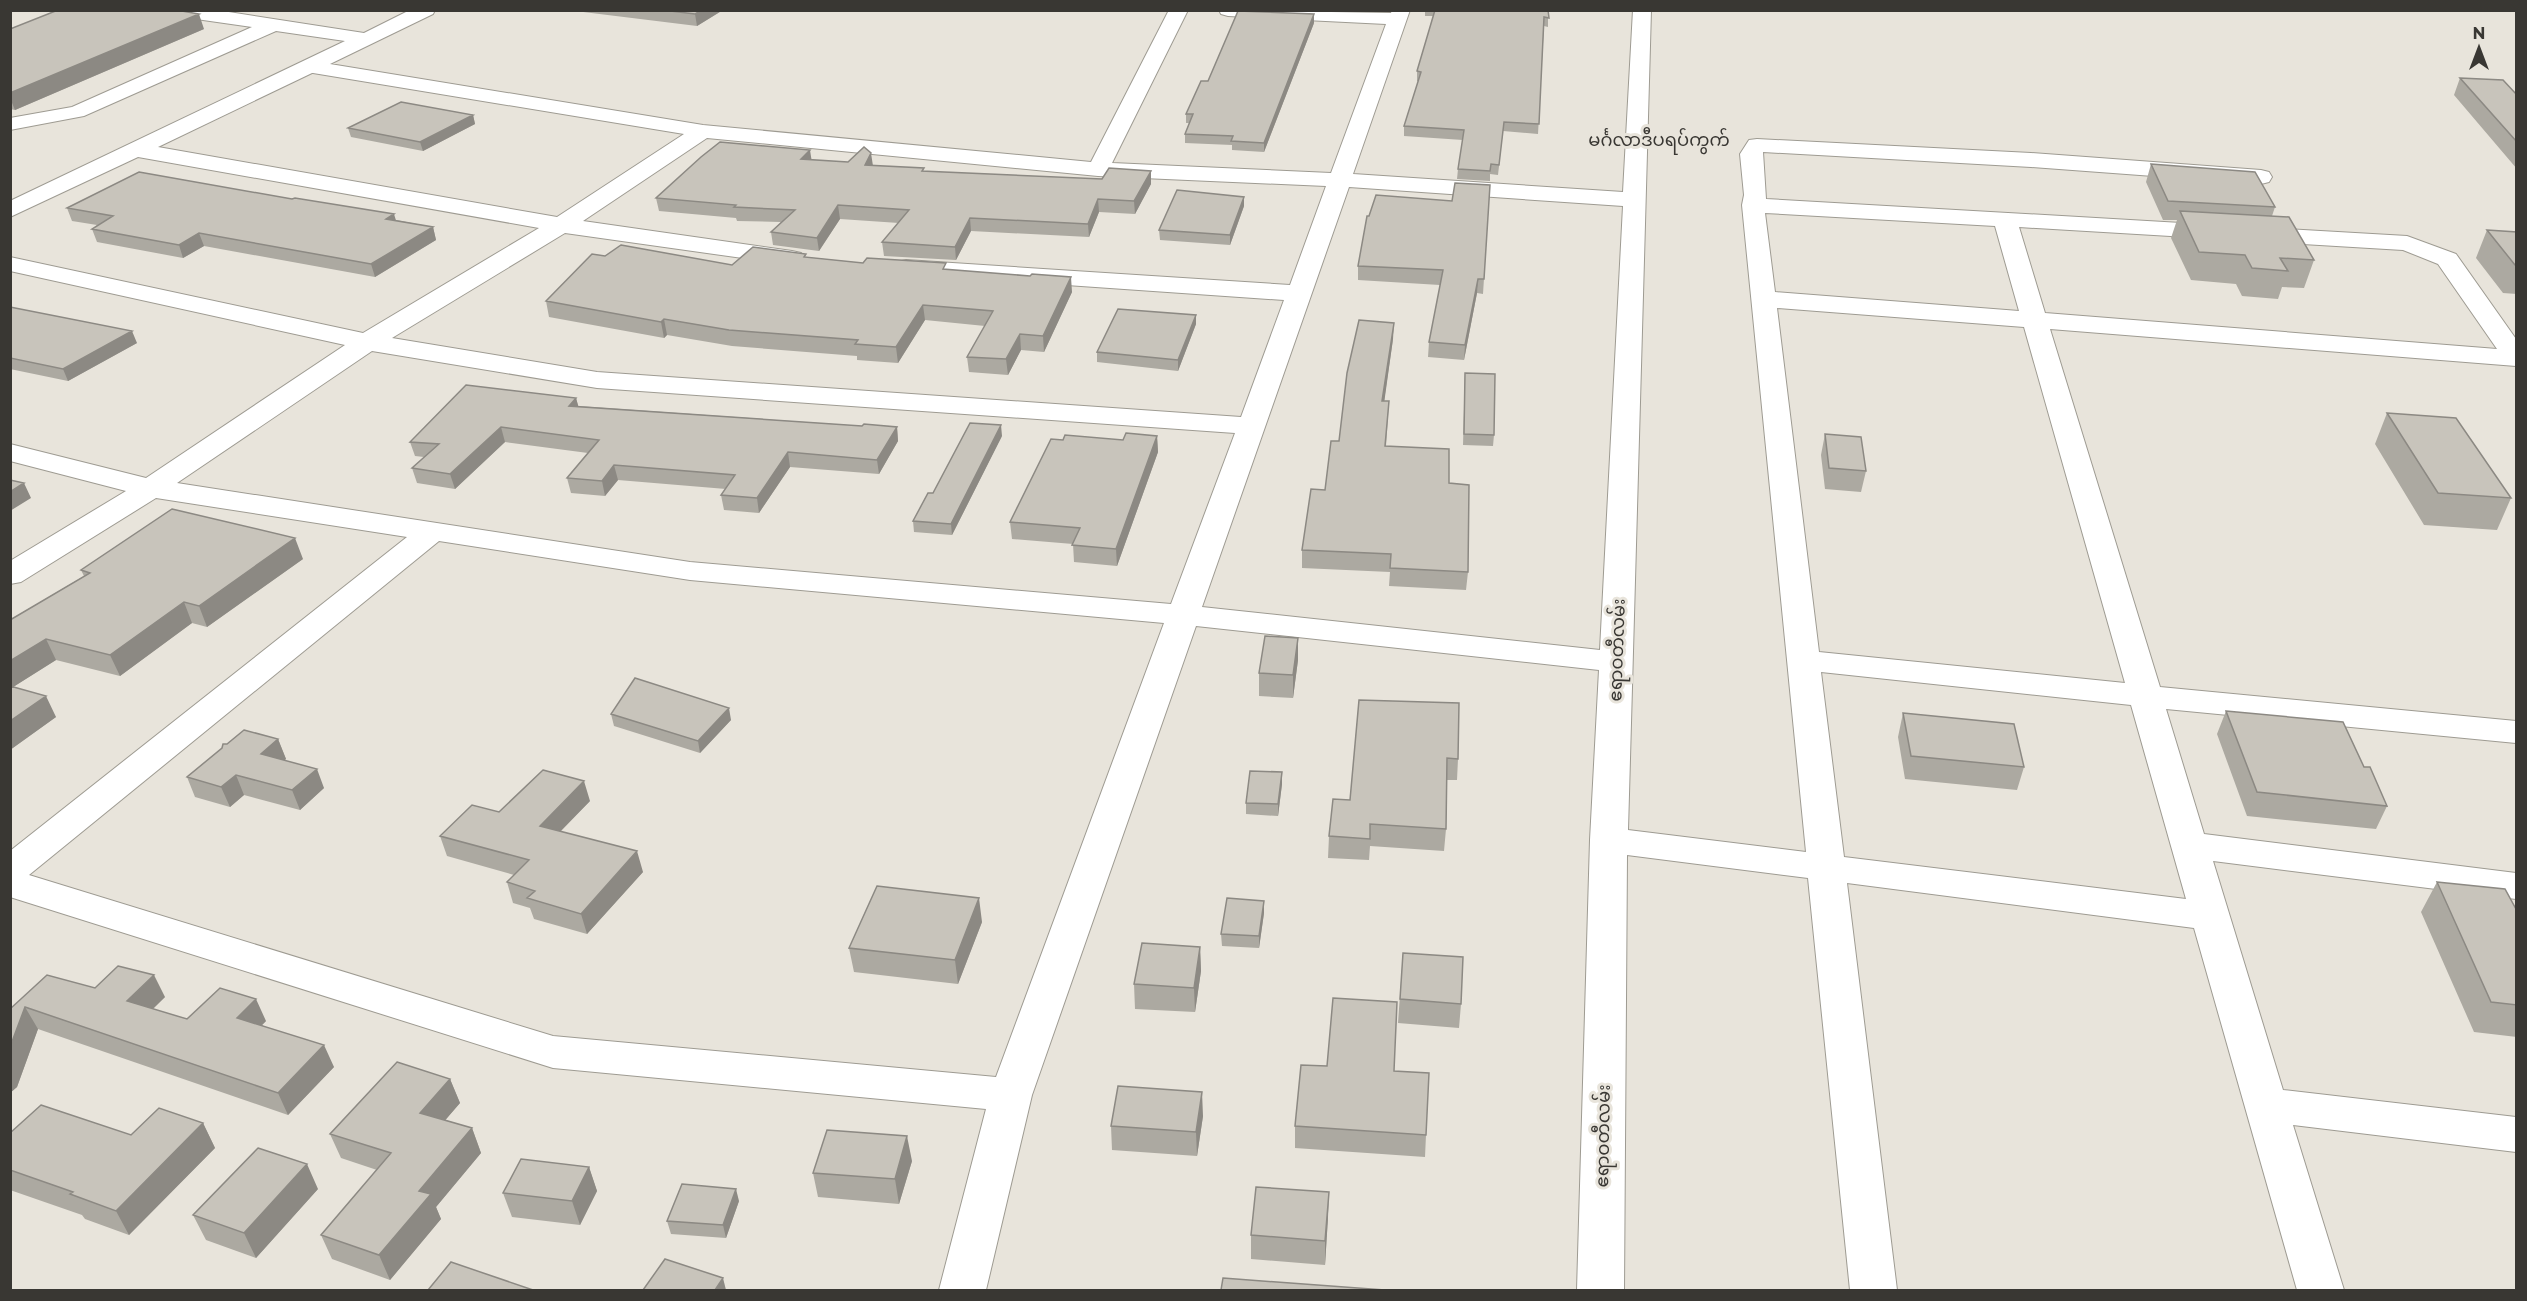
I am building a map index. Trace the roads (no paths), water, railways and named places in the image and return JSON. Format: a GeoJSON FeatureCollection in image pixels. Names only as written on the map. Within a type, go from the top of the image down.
{"type":"FeatureCollection","features":[{"type":"Feature","properties":{"kind":"street"},"geometry":{"type":"LineString","coordinates":[[175,10],[368,39]]}},
{"type":"Feature","properties":{"kind":"street"},"geometry":{"type":"LineString","coordinates":[[10,210],[313,67],[426,10]]}},
{"type":"Feature","properties":{"kind":"street"},"geometry":{"type":"LineString","coordinates":[[1098,168],[1179,10]]}},
{"type":"Feature","properties":{"kind":"street"},"geometry":{"type":"LineString","coordinates":[[963,1290],[1011,1095],[1399,15],[1228,10]]}},
{"type":"Feature","properties":{"kind":"street","name":"ဧရာဝတီလမ်း"},"geometry":{"type":"LineString","coordinates":[[1600,1290],[1609,840],[1642,10]]}},
{"type":"Feature","properties":{"kind":"street"},"geometry":{"type":"LineString","coordinates":[[10,124],[77,111],[273,25]]}},
{"type":"Feature","properties":{"kind":"street"},"geometry":{"type":"LineString","coordinates":[[313,67],[704,131],[1098,168],[1340,180],[1636,200]]}},
{"type":"Feature","properties":{"kind":"street"},"geometry":{"type":"LineString","coordinates":[[10,575],[151,488],[367,342],[561,225],[704,131]]}},
{"type":"Feature","properties":{"kind":"street"},"geometry":{"type":"LineString","coordinates":[[1873,1290],[1753,205],[1755,195],[1751,154],[1757,145],[2031,160],[2261,177]]}},
{"type":"Feature","properties":{"kind":"street"},"geometry":{"type":"LineString","coordinates":[[137,150],[561,225],[811,260]]}},
{"type":"Feature","properties":{"kind":"street"},"geometry":{"type":"LineString","coordinates":[[1753,205],[2407,243],[2447,259],[2517,358]]}},
{"type":"Feature","properties":{"kind":"street"},"geometry":{"type":"LineString","coordinates":[[2005,219],[2320,1290]]}},
{"type":"Feature","properties":{"kind":"street"},"geometry":{"type":"LineString","coordinates":[[10,264],[367,342],[597,380],[1251,426]]}},
{"type":"Feature","properties":{"kind":"street"},"geometry":{"type":"LineString","coordinates":[[883,265],[1299,293]]}},
{"type":"Feature","properties":{"kind":"street"},"geometry":{"type":"LineString","coordinates":[[1764,299],[2517,358]]}},
{"type":"Feature","properties":{"kind":"street"},"geometry":{"type":"LineString","coordinates":[[10,452],[151,488],[690,571],[1184,615],[1617,662]]}},
{"type":"Feature","properties":{"kind":"street"},"geometry":{"type":"LineString","coordinates":[[10,871],[432,532]]}},
{"type":"Feature","properties":{"kind":"street"},"geometry":{"type":"LineString","coordinates":[[1803,660],[2517,732]]}},
{"type":"Feature","properties":{"kind":"street"},"geometry":{"type":"LineString","coordinates":[[1609,840],[2210,916]]}},
{"type":"Feature","properties":{"kind":"street"},"geometry":{"type":"LineString","coordinates":[[2188,845],[2517,886]]}},
{"type":"Feature","properties":{"kind":"street"},"geometry":{"type":"LineString","coordinates":[[10,883],[554,1052],[1011,1095]]}},
{"type":"Feature","properties":{"kind":"street"},"geometry":{"type":"LineString","coordinates":[[2265,1105],[2517,1135]]}},
{"type":"Feature","properties":{"kind":"district","name":"မင်္ဂလာဒီပရပ်ကွက်"},"geometry":{"type":"Point","coordinates":[1659,140]}}]}
